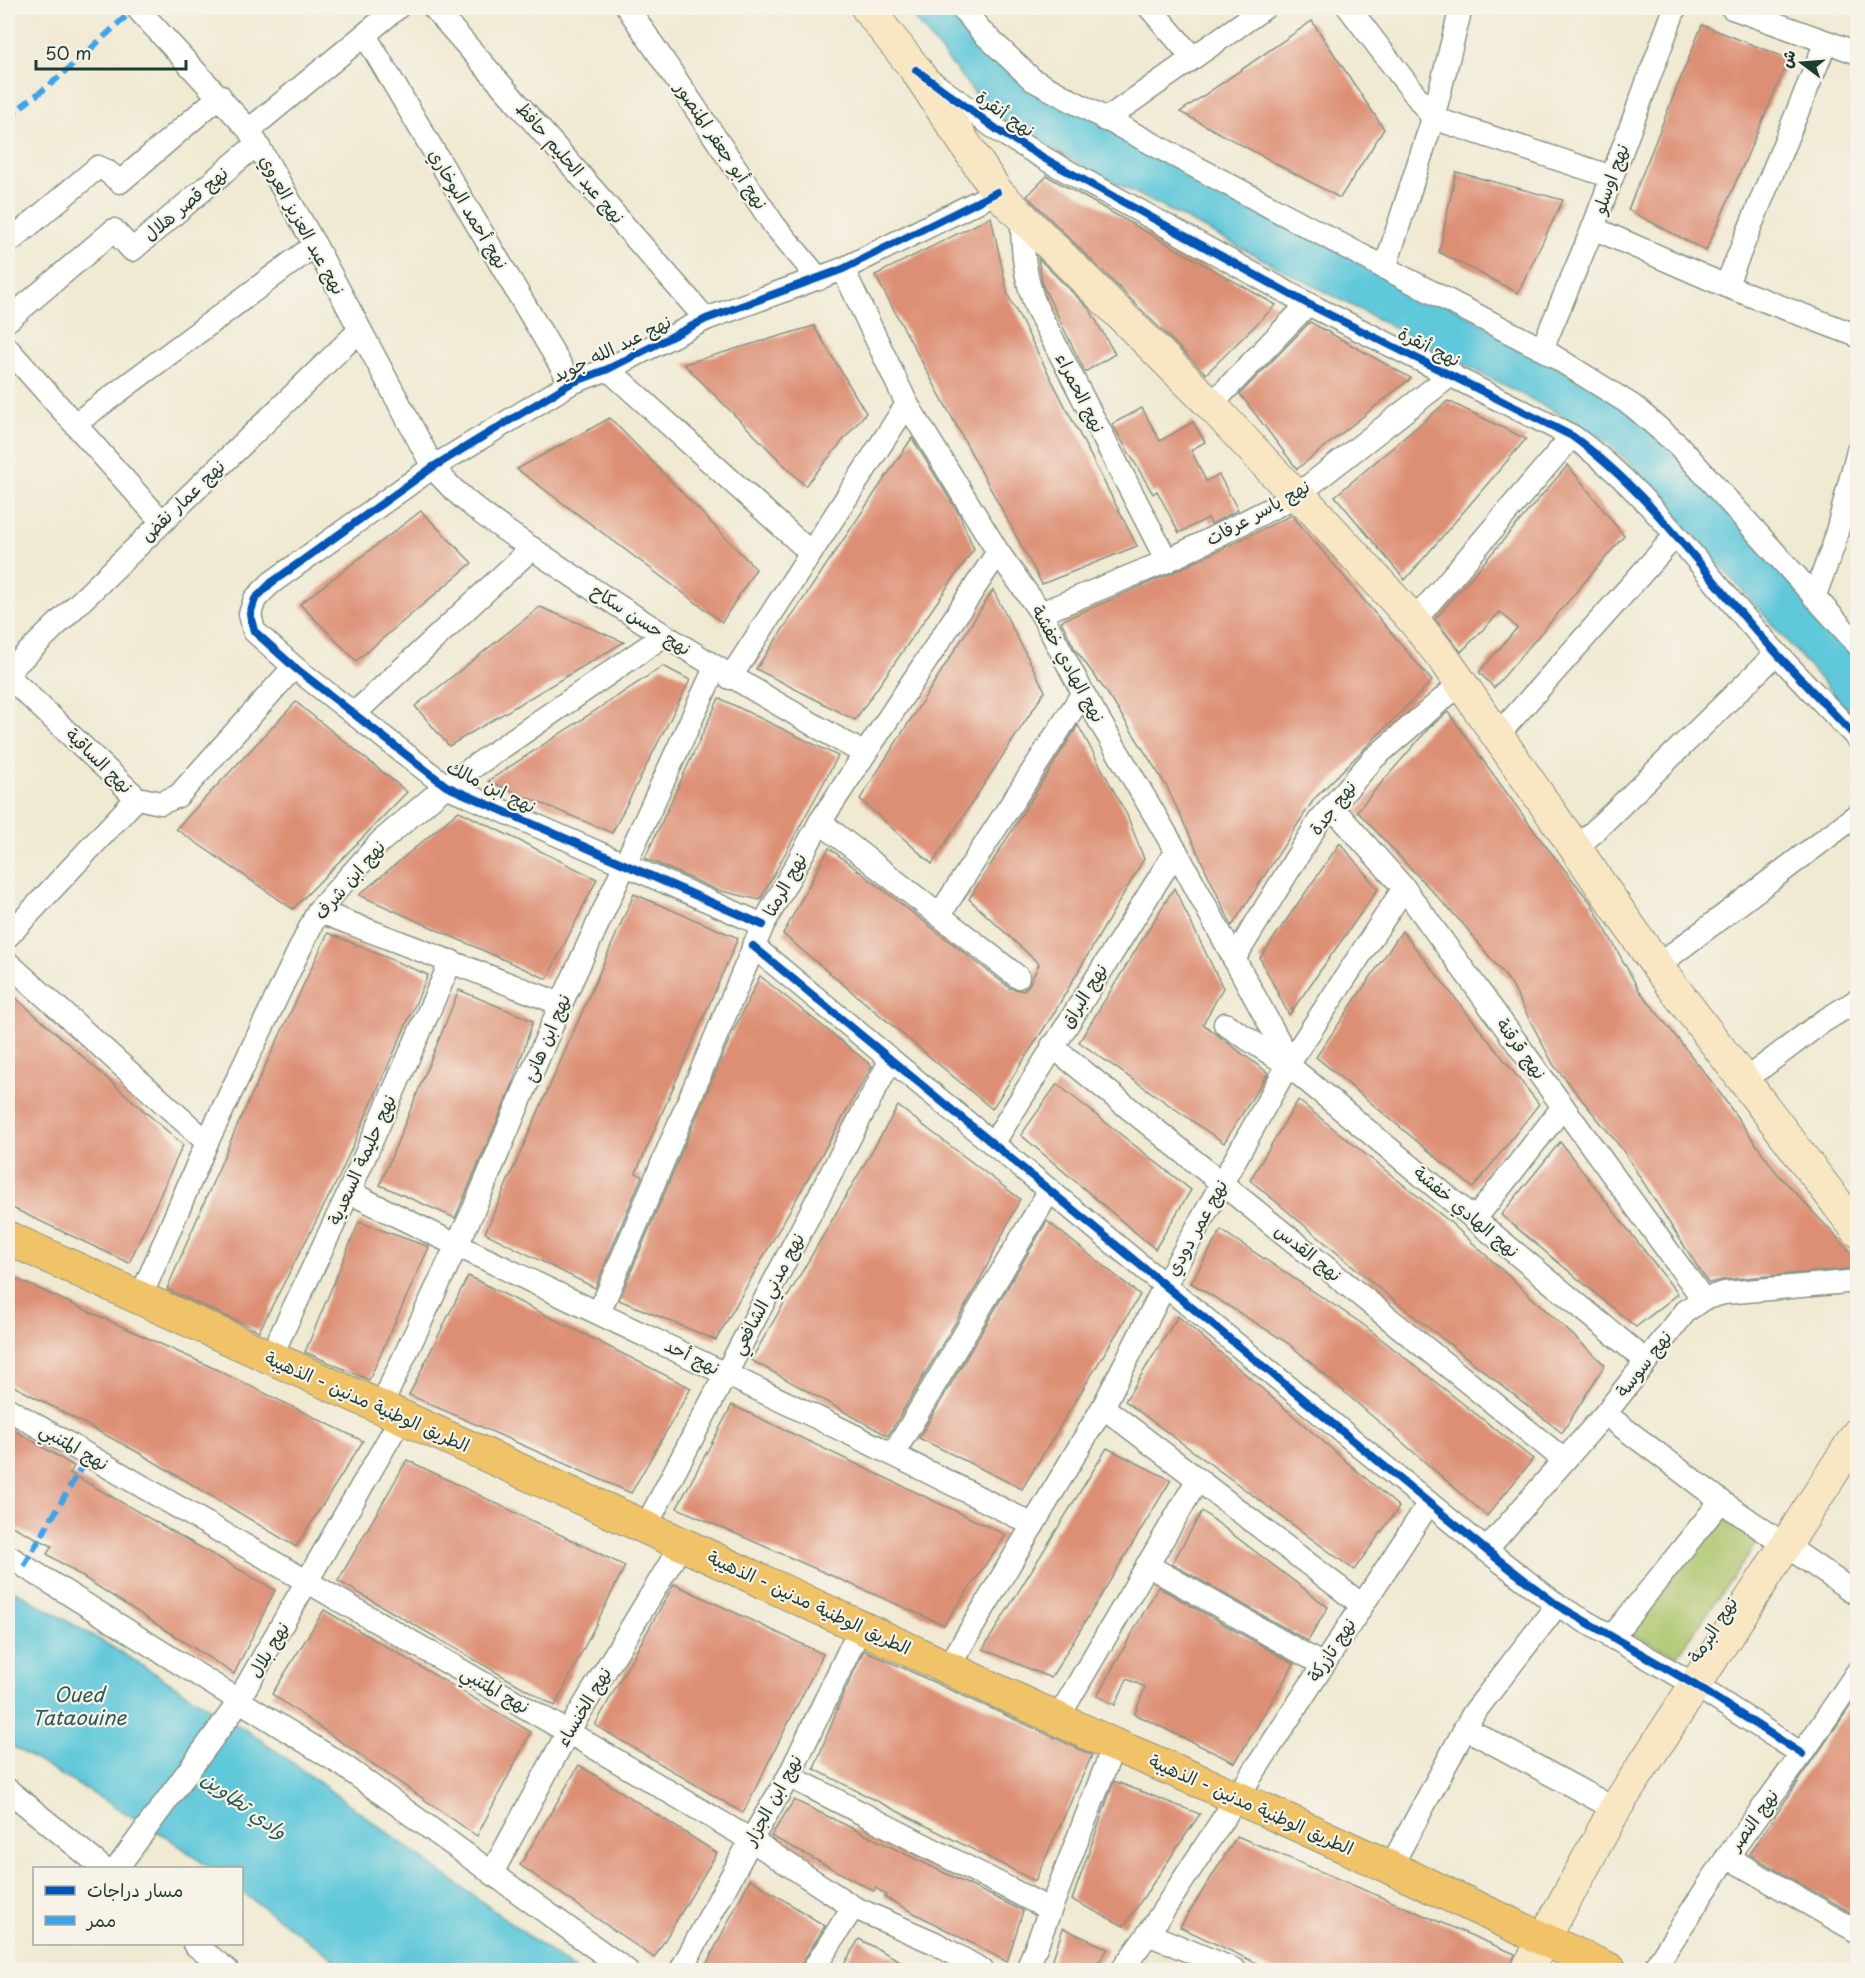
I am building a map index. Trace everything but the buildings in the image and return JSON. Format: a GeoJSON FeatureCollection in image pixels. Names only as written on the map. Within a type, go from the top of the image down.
{"type":"FeatureCollection","features":[{"type":"Feature","properties":{"kind":"main road"},"geometry":{"type":"LineString","coordinates":[[867,8],[916,70],[997,192],[1211,405],[1296,496],[1308,504],[1414,621],[1461,682],[1657,966],[1745,1080],[1857,1232]]}},
{"type":"Feature","properties":{"kind":"main road","name":"الطريق الوطنية مدنين - الذهيبة"},"geometry":{"type":"LineString","coordinates":[[8,1238],[682,1544],[1114,1745],[1235,1797],[1610,1971]]}},
{"type":"Feature","properties":{"kind":"main road","name":"نهج البرمة"},"geometry":{"type":"LineString","coordinates":[[1527,1971],[1615,1809],[1857,1433]]}},
{"type":"Feature","properties":{"kind":"street","name":"نهج عبد العزيز العروي"},"geometry":{"type":"LineString","coordinates":[[137,8],[220,96],[253,137],[315,245],[433,467]]}},
{"type":"Feature","properties":{"kind":"street"},"geometry":{"type":"LineString","coordinates":[[253,137],[397,8]]}},
{"type":"Feature","properties":{"kind":"street","name":"نهج عبد الحليم حافظ"},"geometry":{"type":"LineString","coordinates":[[434,8],[706,319]]}},
{"type":"Feature","properties":{"kind":"street","name":"نهج أبو جعفر المنصور"},"geometry":{"type":"LineString","coordinates":[[628,8],[774,225],[819,279]]}},
{"type":"Feature","properties":{"kind":"street"},"geometry":{"type":"LineString","coordinates":[[962,8],[982,32],[1033,80],[1385,268],[1542,348],[1633,406],[1678,445],[1857,645]]}},
{"type":"Feature","properties":{"kind":"street"},"geometry":{"type":"LineString","coordinates":[[1150,8],[1192,57]]}},
{"type":"Feature","properties":{"kind":"street"},"geometry":{"type":"LineString","coordinates":[[1105,120],[1264,8]]}},
{"type":"Feature","properties":{"kind":"street"},"geometry":{"type":"LineString","coordinates":[[1349,8],[1433,118],[1612,177]]}},
{"type":"Feature","properties":{"kind":"street"},"geometry":{"type":"LineString","coordinates":[[1385,268],[1433,118],[1461,8]]}},
{"type":"Feature","properties":{"kind":"street","name":"نهج اوسلو"},"geometry":{"type":"LineString","coordinates":[[1542,348],[1593,228],[1675,8]]}},
{"type":"Feature","properties":{"kind":"street"},"geometry":{"type":"LineString","coordinates":[[1732,8],[1857,53]]}},
{"type":"Feature","properties":{"kind":"street","name":"نهج أحمد البوخاري"},"geometry":{"type":"LineString","coordinates":[[365,35],[571,383]]}},
{"type":"Feature","properties":{"kind":"street"},"geometry":{"type":"LineString","coordinates":[[1726,286],[1826,42]]}},
{"type":"Feature","properties":{"kind":"street","name":"نهج أنقرة"},"geometry":{"type":"LineString","coordinates":[[916,70],[1019,143],[1308,304],[1572,436],[1599,456],[1636,490],[1776,654],[1857,739]]}},
{"type":"Feature","properties":{"kind":"street"},"geometry":{"type":"LineString","coordinates":[[8,243],[98,167],[120,182],[220,96]]}},
{"type":"Feature","properties":{"kind":"street","name":"نهج قصر هلال"},"geometry":{"type":"LineString","coordinates":[[8,320],[114,230],[132,250],[253,137]]}},
{"type":"Feature","properties":{"kind":"street","name":"نهج عبد الله جويد"},"geometry":{"type":"LineString","coordinates":[[250,614],[255,599],[271,583],[433,467],[571,383],[608,369],[706,319],[780,290],[819,279],[843,269],[997,192]]}},
{"type":"Feature","properties":{"kind":"street","name":"نهج الحمراء"},"geometry":{"type":"LineString","coordinates":[[1022,216],[1022,256],[1026,283],[1036,307],[1167,561]]}},
{"type":"Feature","properties":{"kind":"street"},"geometry":{"type":"LineString","coordinates":[[1593,228],[1726,286],[1857,336]]}},
{"type":"Feature","properties":{"kind":"street"},"geometry":{"type":"LineString","coordinates":[[75,424],[315,245]]}},
{"type":"Feature","properties":{"kind":"street","name":"نهج الهادي خفشة"},"geometry":{"type":"LineString","coordinates":[[843,269],[907,404],[998,552],[1041,613],[1083,693],[1176,851],[1289,1064],[1644,1360]]}},
{"type":"Feature","properties":{"kind":"street"},"geometry":{"type":"LineString","coordinates":[[1211,405],[1308,304]]}},
{"type":"Feature","properties":{"kind":"street","name":"نهج عمار نقض"},"geometry":{"type":"LineString","coordinates":[[8,674],[360,330]]}},
{"type":"Feature","properties":{"kind":"street"},"geometry":{"type":"LineString","coordinates":[[8,349],[162,522]]}},
{"type":"Feature","properties":{"kind":"street"},"geometry":{"type":"LineString","coordinates":[[608,369],[811,553]]}},
{"type":"Feature","properties":{"kind":"street","name":"نهج ياسر عرفات"},"geometry":{"type":"LineString","coordinates":[[1041,613],[1167,561],[1296,496],[1452,375]]}},
{"type":"Feature","properties":{"kind":"street","name":"نهج ابن هانئ"},"geometry":{"type":"LineString","coordinates":[[391,1413],[456,1246],[623,864],[722,673],[811,553],[907,404]]}},
{"type":"Feature","properties":{"kind":"street"},"geometry":{"type":"LineString","coordinates":[[1414,621],[1572,436]]}},
{"type":"Feature","properties":{"kind":"street"},"geometry":{"type":"LineString","coordinates":[[1814,597],[1833,547],[1857,450]]}},
{"type":"Feature","properties":{"kind":"street","name":"نهج حسن سكاح"},"geometry":{"type":"LineString","coordinates":[[433,467],[448,486],[532,548],[663,636],[722,673],[863,753]]}},
{"type":"Feature","properties":{"kind":"street"},"geometry":{"type":"LineString","coordinates":[[1497,736],[1675,536]]}},
{"type":"Feature","properties":{"kind":"street"},"geometry":{"type":"LineString","coordinates":[[355,713],[532,548]]}},
{"type":"Feature","properties":{"kind":"street","name":"نهج الرمثا"},"geometry":{"type":"LineString","coordinates":[[599,1313],[763,925],[820,822],[863,753],[998,552]]}},
{"type":"Feature","properties":{"kind":"street","name":"نهج ابن مالك"},"geometry":{"type":"LineString","coordinates":[[250,614],[254,631],[294,667],[446,786],[763,925]]}},
{"type":"Feature","properties":{"kind":"street","name":"نهج ابن شرف"},"geometry":{"type":"LineString","coordinates":[[140,1299],[207,1142],[318,911],[380,843],[446,786],[663,636]]}},
{"type":"Feature","properties":{"kind":"street"},"geometry":{"type":"LineString","coordinates":[[1576,849],[1776,654]]}},
{"type":"Feature","properties":{"kind":"street","name":"نهج الساقية"},"geometry":{"type":"LineString","coordinates":[[8,674],[137,798],[161,803],[178,796],[294,667]]}},
{"type":"Feature","properties":{"kind":"street","name":"نهج جدة"},"geometry":{"type":"LineString","coordinates":[[1234,959],[1327,812],[1374,758],[1461,682]]}},
{"type":"Feature","properties":{"kind":"street"},"geometry":{"type":"LineString","coordinates":[[940,914],[1083,693]]}},
{"type":"Feature","properties":{"kind":"street"},"geometry":{"type":"LineString","coordinates":[[8,936],[137,798]]}},
{"type":"Feature","properties":{"kind":"street","name":"نهج قرقنة"},"geometry":{"type":"LineString","coordinates":[[1327,812],[1340,816],[1404,888],[1703,1299]]}},
{"type":"Feature","properties":{"kind":"street"},"geometry":{"type":"LineString","coordinates":[[1657,966],[1857,814]]}},
{"type":"Feature","properties":{"kind":"street"},"geometry":{"type":"LineString","coordinates":[[820,822],[1018,976]]}},
{"type":"Feature","properties":{"kind":"street","name":"نهج البراق"},"geometry":{"type":"LineString","coordinates":[[994,1142],[1176,851]]}},
{"type":"Feature","properties":{"kind":"street","name":"نهج عمر دودي"},"geometry":{"type":"LineString","coordinates":[[948,1668],[1103,1407],[1165,1285],[1289,1064],[1404,888]]}},
{"type":"Feature","properties":{"kind":"street"},"geometry":{"type":"LineString","coordinates":[[318,911],[561,1004]]}},
{"type":"Feature","properties":{"kind":"street"},"geometry":{"type":"LineString","coordinates":[[753,946],[890,1061],[994,1142],[1486,1550],[1557,1605],[1695,1685],[1802,1754]]}},
{"type":"Feature","properties":{"kind":"street","name":"نهج حليمة السعدية"},"geometry":{"type":"LineString","coordinates":[[270,1358],[349,1191],[451,961]]}},
{"type":"Feature","properties":{"kind":"street"},"geometry":{"type":"LineString","coordinates":[[8,963],[207,1142]]}},
{"type":"Feature","properties":{"kind":"street"},"geometry":{"type":"LineString","coordinates":[[1745,1080],[1822,1022],[1857,1000]]}},
{"type":"Feature","properties":{"kind":"street"},"geometry":{"type":"LineString","coordinates":[[1225,1024],[1289,1064]]}},
{"type":"Feature","properties":{"kind":"street","name":"نهج القدس"},"geometry":{"type":"LineString","coordinates":[[1052,1046],[1564,1460]]}},
{"type":"Feature","properties":{"kind":"street","name":"نهج مدني الشافعي"},"geometry":{"type":"LineString","coordinates":[[645,1528],[890,1061]]}},
{"type":"Feature","properties":{"kind":"street"},"geometry":{"type":"LineString","coordinates":[[1474,1219],[1563,1107]]}},
{"type":"Feature","properties":{"kind":"street"},"geometry":{"type":"LineString","coordinates":[[894,1453],[1050,1190]]}},
{"type":"Feature","properties":{"kind":"street","name":"نهج أحد"},"geometry":{"type":"LineString","coordinates":[[349,1191],[456,1246],[894,1453],[1033,1525]]}},
{"type":"Feature","properties":{"kind":"street","name":"نهج سوسة"},"geometry":{"type":"LineString","coordinates":[[1486,1550],[1605,1413],[1644,1360],[1686,1311],[1703,1299],[1724,1293],[1857,1281]]}},
{"type":"Feature","properties":{"kind":"street"},"geometry":{"type":"LineString","coordinates":[[1103,1407],[1362,1605]]}},
{"type":"Feature","properties":{"kind":"street","name":"نهج المتنبي"},"geometry":{"type":"LineString","coordinates":[[8,1408],[568,1732],[751,1840],[854,1907],[936,1943],[982,1971]]}},
{"type":"Feature","properties":{"kind":"street","name":"نهج بلال"},"geometry":{"type":"LineString","coordinates":[[119,1867],[235,1706],[308,1583],[391,1413]]}},
{"type":"Feature","properties":{"kind":"street"},"geometry":{"type":"LineString","coordinates":[[1605,1413],[1721,1501],[1857,1594]]}},
{"type":"Feature","properties":{"kind":"street"},"geometry":{"type":"LineString","coordinates":[[1058,1718],[1197,1479]]}},
{"type":"Feature","properties":{"kind":"street"},"geometry":{"type":"LineString","coordinates":[[1611,1638],[1721,1501]]}},
{"type":"Feature","properties":{"kind":"street","name":"نهج تازركة"},"geometry":{"type":"LineString","coordinates":[[1122,1971],[1429,1503]]}},
{"type":"Feature","properties":{"kind":"street","name":"نهج الخنساء"},"geometry":{"type":"LineString","coordinates":[[492,1873],[568,1732],[682,1544]]}},
{"type":"Feature","properties":{"kind":"street"},"geometry":{"type":"LineString","coordinates":[[8,1556],[235,1706],[344,1766],[626,1971]]}},
{"type":"Feature","properties":{"kind":"street"},"geometry":{"type":"LineString","coordinates":[[1147,1565],[1323,1665]]}},
{"type":"Feature","properties":{"kind":"street"},"geometry":{"type":"LineString","coordinates":[[1390,1868],[1465,1728],[1557,1605]]}},
{"type":"Feature","properties":{"kind":"street","name":"نهج ابن الجزار"},"geometry":{"type":"LineString","coordinates":[[681,1971],[751,1840],[789,1776],[860,1628]]}},
{"type":"Feature","properties":{"kind":"street","name":"نهج النصر"},"geometry":{"type":"LineString","coordinates":[[1653,1971],[1727,1857],[1802,1754],[1857,1671]]}},
{"type":"Feature","properties":{"kind":"street"},"geometry":{"type":"LineString","coordinates":[[1465,1728],[1615,1809]]}},
{"type":"Feature","properties":{"kind":"street"},"geometry":{"type":"LineString","coordinates":[[1027,1971],[1114,1745]]}},
{"type":"Feature","properties":{"kind":"street"},"geometry":{"type":"LineString","coordinates":[[789,1776],[1049,1909]]}},
{"type":"Feature","properties":{"kind":"street"},"geometry":{"type":"LineString","coordinates":[[8,1790],[101,1867]]}},
{"type":"Feature","properties":{"kind":"street"},"geometry":{"type":"LineString","coordinates":[[1727,1857],[1857,1932]]}},
{"type":"Feature","properties":{"kind":"street"},"geometry":{"type":"LineString","coordinates":[[813,1971],[854,1907]]}},
{"type":"Feature","properties":{"kind":"street"},"geometry":{"type":"LineString","coordinates":[[1148,1934],[1235,1971]]}},
{"type":"Feature","properties":{"kind":"street"},"geometry":{"type":"LineString","coordinates":[[195,1945],[227,1971]]}},
{"type":"Feature","properties":{"kind":"green space"},"geometry":{"type":"Polygon","coordinates":[[[1721,1516],[1757,1543],[1677,1656],[1626,1632],[1721,1516]]]}},
{"type":"Feature","properties":{"kind":"water"},"geometry":{"type":"Polygon","coordinates":[[[906,8],[955,8],[996,55],[1584,380],[1658,432],[1857,658],[1857,721],[1633,466],[1606,441],[1565,417],[1065,156],[1004,120],[982,102],[906,8]]]}},
{"type":"Feature","properties":{"kind":"water","name":"Oued Tataouine"},"geometry":{"type":"Polygon","coordinates":[[[8,1587],[107,1644],[257,1737],[575,1970],[349,1970],[243,1893],[243,1867],[209,1867],[167,1837],[8,1744],[8,1587]]]}},
{"type":"Feature","properties":{"kind":"marked path"},"geometry":{"type":"LineString","coordinates":[[8,119],[62,75],[135,8]]}},
{"type":"Feature","properties":{"kind":"marked path"},"geometry":{"type":"LineString","coordinates":[[24,1566],[88,1456]]}},
{"type":"Feature","properties":{"kind":"cycle path"},"geometry":{"type":"LineString","coordinates":[[916,70],[999,131],[1049,161],[1308,304],[1572,436],[1620,476],[1664,521],[1759,634],[1858,739]]}},
{"type":"Feature","properties":{"kind":"cycle path"},"geometry":{"type":"LineString","coordinates":[[763,925],[446,786],[294,667],[254,631],[250,614],[255,599],[271,583],[433,467],[571,383],[608,369],[706,319],[843,269],[997,192]]}},
{"type":"Feature","properties":{"kind":"cycle path"},"geometry":{"type":"LineString","coordinates":[[753,946],[1486,1550],[1557,1605],[1695,1685],[1802,1754]]}},
{"type":"Feature","properties":{"kind":"water label","name":"وادي تطاوين"},"geometry":{"type":"Point","coordinates":[244,1805]}}]}
